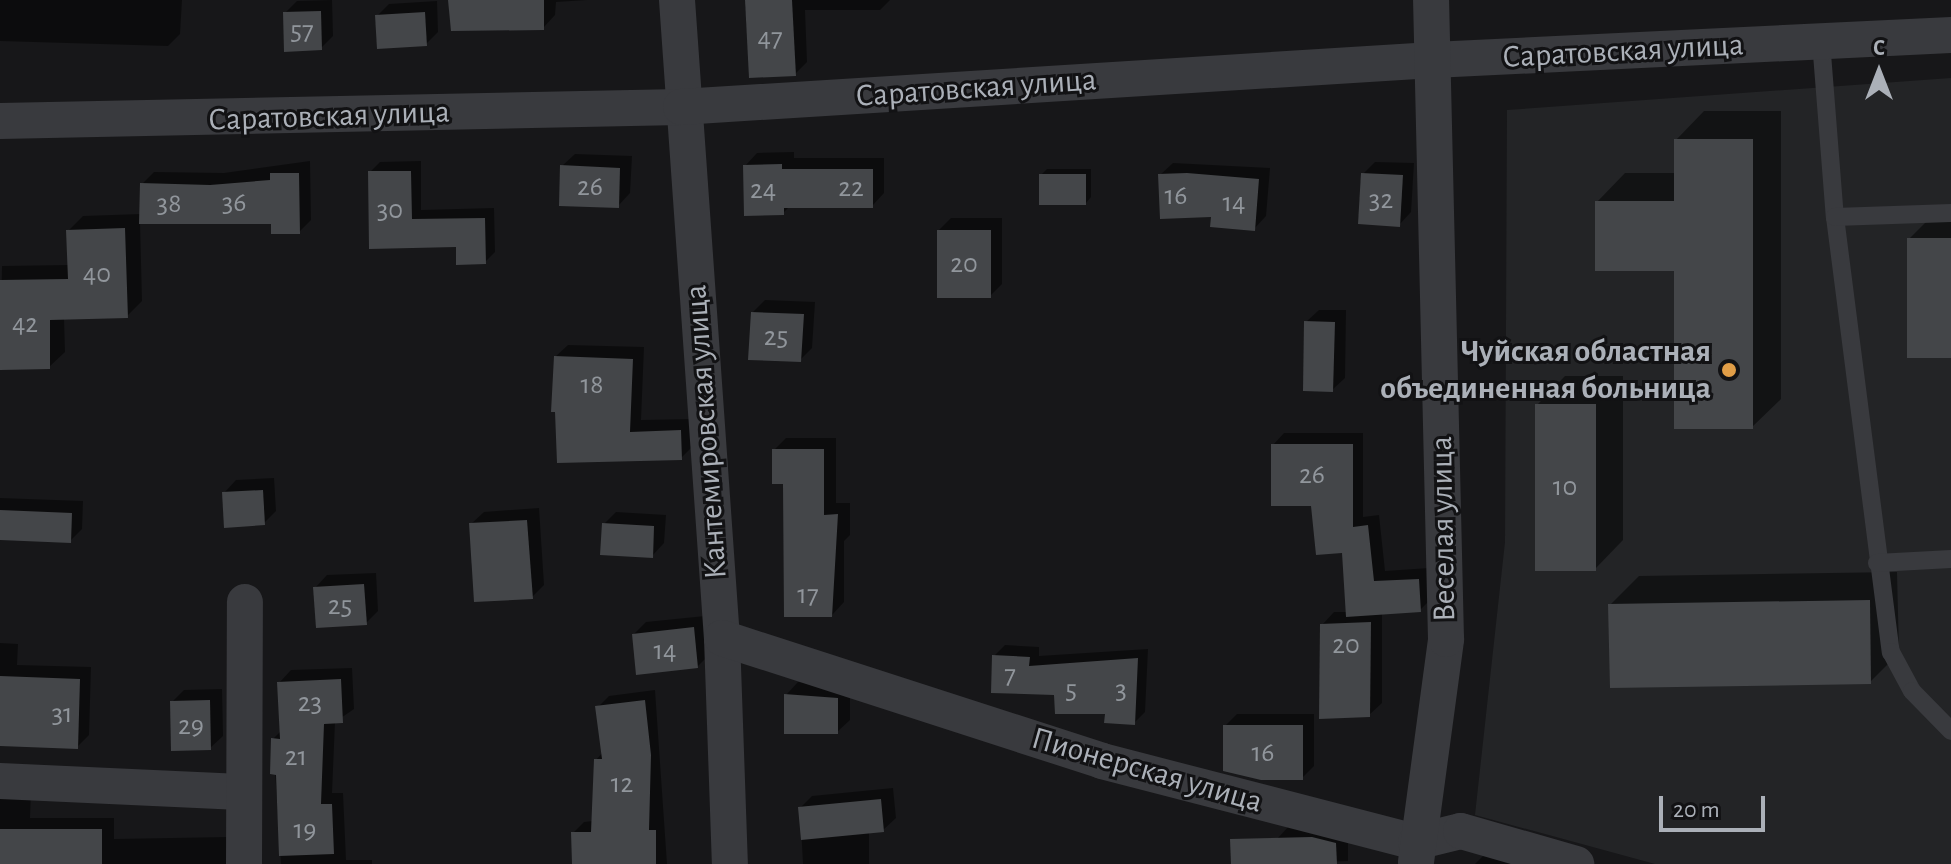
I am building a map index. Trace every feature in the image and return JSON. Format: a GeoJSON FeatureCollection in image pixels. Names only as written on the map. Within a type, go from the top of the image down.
{"type":"FeatureCollection","features":[{"type":"Feature","properties":{"kind":"street","name":"Кантемировская улица"},"geometry":{"type":"LineString","coordinates":[[677,0],[681,107],[722,638],[730,864]]}},
{"type":"Feature","properties":{"kind":"street","name":"Веселая улица"},"geometry":{"type":"LineString","coordinates":[[1416,853],[1446,639],[1431,0]]}},
{"type":"Feature","properties":{"kind":"street","name":"Саратовская улица"},"geometry":{"type":"LineString","coordinates":[[0,121],[681,107],[1433,60],[1951,35]]}},
{"type":"Feature","properties":{"kind":"street"},"geometry":{"type":"LineString","coordinates":[[244,864],[241,792],[245,602]]}},
{"type":"Feature","properties":{"kind":"street","name":"Пионерская улица"},"geometry":{"type":"LineString","coordinates":[[722,638],[1102,761],[1416,853],[1461,831],[1576,864]]}},
{"type":"Feature","properties":{"kind":"street"},"geometry":{"type":"LineString","coordinates":[[0,781],[241,792]]}},
{"type":"Feature","properties":{"kind":"lane"},"geometry":{"type":"LineString","coordinates":[[1821,41],[1835,217],[1877,563],[1891,652],[1912,691],[1951,731]]}},
{"type":"Feature","properties":{"kind":"lane"},"geometry":{"type":"LineString","coordinates":[[1835,217],[1951,213]]}},
{"type":"Feature","properties":{"kind":"lane"},"geometry":{"type":"LineString","coordinates":[[1877,563],[1951,559]]}},
{"type":"Feature","properties":{"kind":"shaded area","name":"Чуйская областная объединенная больница"},"geometry":{"type":"Polygon","coordinates":[[[1951,78],[1951,864],[1655,864],[1475,815],[1505,542],[1507,110],[1951,78]]]}},
{"type":"Feature","properties":{"kind":"building"},"geometry":{"type":"Polygon","coordinates":[[[448,0],[544,0],[544,30],[451,31],[448,0]]]}},
{"type":"Feature","properties":{"kind":"building"},"geometry":{"type":"Polygon","coordinates":[[[745,0],[792,0],[796,76],[749,78],[745,0]]]}},
{"type":"Feature","properties":{"kind":"building"},"geometry":{"type":"Polygon","coordinates":[[[321,11],[322,50],[284,52],[283,12],[321,11]]]}},
{"type":"Feature","properties":{"kind":"building"},"geometry":{"type":"Polygon","coordinates":[[[425,12],[427,46],[377,49],[375,15],[425,12]]]}},
{"type":"Feature","properties":{"kind":"building"},"geometry":{"type":"Polygon","coordinates":[[[1674,139],[1753,139],[1753,429],[1674,429],[1674,271],[1595,271],[1595,201],[1674,201],[1674,139]]]}},
{"type":"Feature","properties":{"kind":"building"},"geometry":{"type":"Polygon","coordinates":[[[782,164],[782,169],[873,169],[873,208],[784,208],[784,215],[744,216],[743,165],[782,164]]]}},
{"type":"Feature","properties":{"kind":"building"},"geometry":{"type":"Polygon","coordinates":[[[560,165],[620,168],[619,208],[559,206],[560,165]]]}},
{"type":"Feature","properties":{"kind":"building"},"geometry":{"type":"Polygon","coordinates":[[[368,171],[411,171],[412,219],[485,218],[486,264],[456,265],[456,247],[369,249],[368,171]]]}},
{"type":"Feature","properties":{"kind":"building"},"geometry":{"type":"Polygon","coordinates":[[[270,173],[299,173],[300,234],[271,234],[271,224],[139,224],[140,183],[210,185],[270,180],[270,173]]]}},
{"type":"Feature","properties":{"kind":"building"},"geometry":{"type":"Polygon","coordinates":[[[1187,173],[1259,179],[1255,231],[1210,227],[1211,217],[1160,219],[1158,174],[1187,173]]]}},
{"type":"Feature","properties":{"kind":"building"},"geometry":{"type":"Polygon","coordinates":[[[1361,173],[1403,175],[1400,227],[1358,224],[1361,173]]]}},
{"type":"Feature","properties":{"kind":"building"},"geometry":{"type":"Polygon","coordinates":[[[1039,174],[1086,174],[1086,205],[1039,205],[1039,174]]]}},
{"type":"Feature","properties":{"kind":"building"},"geometry":{"type":"Polygon","coordinates":[[[125,228],[128,318],[50,320],[50,369],[0,370],[0,280],[68,279],[66,230],[125,228]]]}},
{"type":"Feature","properties":{"kind":"building"},"geometry":{"type":"Polygon","coordinates":[[[937,230],[991,230],[991,298],[937,298],[937,230]]]}},
{"type":"Feature","properties":{"kind":"building"},"geometry":{"type":"Polygon","coordinates":[[[1907,238],[1951,238],[1951,358],[1907,358],[1907,238]]]}},
{"type":"Feature","properties":{"kind":"building"},"geometry":{"type":"Polygon","coordinates":[[[751,312],[804,314],[801,362],[748,360],[751,312]]]}},
{"type":"Feature","properties":{"kind":"building"},"geometry":{"type":"Polygon","coordinates":[[[1304,321],[1335,322],[1333,392],[1303,391],[1304,321]]]}},
{"type":"Feature","properties":{"kind":"building"},"geometry":{"type":"Polygon","coordinates":[[[554,356],[633,359],[630,432],[681,430],[682,460],[557,463],[555,412],[551,412],[554,356]]]}},
{"type":"Feature","properties":{"kind":"building"},"geometry":{"type":"Polygon","coordinates":[[[1535,404],[1596,404],[1596,571],[1535,571],[1535,404]]]}},
{"type":"Feature","properties":{"kind":"building"},"geometry":{"type":"Polygon","coordinates":[[[1271,444],[1353,444],[1353,527],[1368,525],[1374,581],[1419,579],[1421,612],[1346,617],[1342,553],[1316,555],[1311,506],[1271,506],[1271,444]]]}},
{"type":"Feature","properties":{"kind":"building"},"geometry":{"type":"Polygon","coordinates":[[[772,449],[824,449],[824,515],[838,514],[832,617],[784,617],[783,484],[772,484],[772,449]]]}},
{"type":"Feature","properties":{"kind":"building"},"geometry":{"type":"Polygon","coordinates":[[[263,490],[265,525],[224,528],[222,492],[263,490]]]}},
{"type":"Feature","properties":{"kind":"building"},"geometry":{"type":"Polygon","coordinates":[[[0,510],[72,513],[71,543],[0,540],[0,510]]]}},
{"type":"Feature","properties":{"kind":"building"},"geometry":{"type":"Polygon","coordinates":[[[527,520],[533,599],[474,602],[469,523],[527,520]]]}},
{"type":"Feature","properties":{"kind":"building"},"geometry":{"type":"Polygon","coordinates":[[[602,523],[654,526],[653,558],[600,555],[602,523]]]}},
{"type":"Feature","properties":{"kind":"building"},"geometry":{"type":"Polygon","coordinates":[[[364,584],[367,625],[316,628],[313,587],[364,584]]]}},
{"type":"Feature","properties":{"kind":"building"},"geometry":{"type":"Polygon","coordinates":[[[1870,600],[1871,684],[1610,688],[1608,604],[1870,600]]]}},
{"type":"Feature","properties":{"kind":"building"},"geometry":{"type":"Polygon","coordinates":[[[1371,622],[1370,717],[1319,719],[1320,624],[1371,622]]]}},
{"type":"Feature","properties":{"kind":"building"},"geometry":{"type":"Polygon","coordinates":[[[694,627],[698,668],[636,675],[632,634],[694,627]]]}},
{"type":"Feature","properties":{"kind":"building"},"geometry":{"type":"Polygon","coordinates":[[[992,655],[1030,657],[1029,666],[1138,658],[1135,725],[1104,723],[1105,714],[1055,714],[1054,695],[991,693],[992,655]]]}},
{"type":"Feature","properties":{"kind":"building"},"geometry":{"type":"Polygon","coordinates":[[[0,676],[80,679],[78,749],[0,746],[0,676]]]}},
{"type":"Feature","properties":{"kind":"building"},"geometry":{"type":"Polygon","coordinates":[[[341,679],[343,723],[324,724],[321,804],[332,804],[334,854],[279,856],[276,775],[270,774],[271,738],[280,739],[277,682],[341,679]]]}},
{"type":"Feature","properties":{"kind":"building"},"geometry":{"type":"Polygon","coordinates":[[[784,694],[838,698],[838,734],[784,734],[784,694]]]}},
{"type":"Feature","properties":{"kind":"building"},"geometry":{"type":"Polygon","coordinates":[[[210,700],[211,750],[171,751],[170,701],[210,700]]]}},
{"type":"Feature","properties":{"kind":"building"},"geometry":{"type":"Polygon","coordinates":[[[645,700],[651,755],[649,830],[656,830],[656,864],[572,864],[571,832],[591,832],[594,759],[602,759],[595,706],[645,700]]]}},
{"type":"Feature","properties":{"kind":"building"},"geometry":{"type":"Polygon","coordinates":[[[1223,725],[1303,725],[1303,780],[1261,780],[1223,771],[1223,725]]]}},
{"type":"Feature","properties":{"kind":"building"},"geometry":{"type":"Polygon","coordinates":[[[881,799],[884,832],[801,840],[798,807],[881,799]]]}},
{"type":"Feature","properties":{"kind":"building"},"geometry":{"type":"Polygon","coordinates":[[[0,829],[102,829],[102,864],[0,864],[0,829]]]}},
{"type":"Feature","properties":{"kind":"building"},"geometry":{"type":"Polygon","coordinates":[[[1312,837],[1336,843],[1337,864],[1231,864],[1230,839],[1312,837]]]}},
{"type":"Feature","properties":{"kind":"place","name":"Чуйская областная объединенная больница"},"geometry":{"type":"Point","coordinates":[1729,370]}}]}
